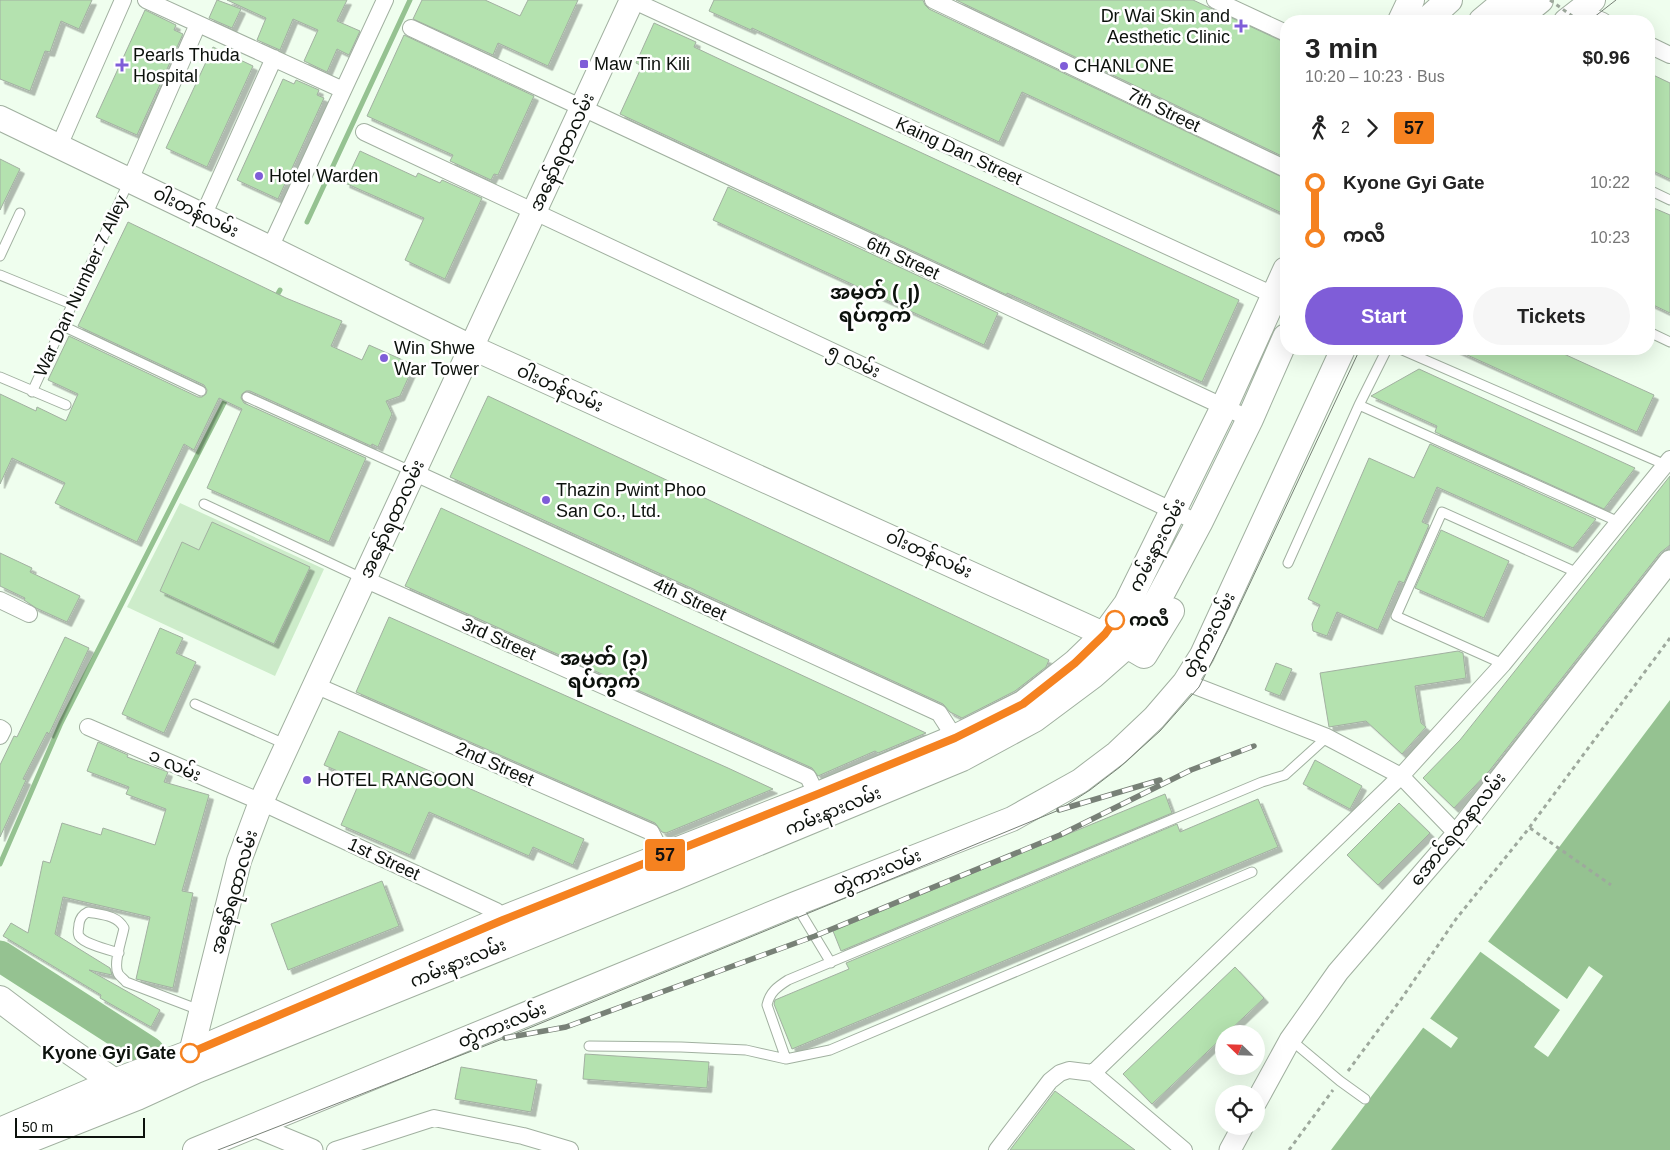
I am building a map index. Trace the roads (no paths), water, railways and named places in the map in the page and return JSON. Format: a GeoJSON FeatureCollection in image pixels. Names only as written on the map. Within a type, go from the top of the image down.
{"type":"FeatureCollection","features":[{"type":"Feature","properties":{"kind":"main road","name":"အနော်ရထာလမ်း"},"geometry":{"type":"LineString","coordinates":[[193,1061],[202,1011],[239,861],[261,802],[632,0]]}},
{"type":"Feature","properties":{"kind":"main road"},"geometry":{"type":"LineString","coordinates":[[1404,15],[1411,0]]}},
{"type":"Feature","properties":{"kind":"main road"},"geometry":{"type":"LineString","coordinates":[[1424,15],[1431,0]]}},
{"type":"Feature","properties":{"kind":"main road"},"geometry":{"type":"LineString","coordinates":[[1433,15],[1449,0]]}},
{"type":"Feature","properties":{"kind":"main road"},"geometry":{"type":"LineString","coordinates":[[1489,15],[1507,0]]}},
{"type":"Feature","properties":{"kind":"main road"},"geometry":{"type":"LineString","coordinates":[[1521,15],[1540,0]]}},
{"type":"Feature","properties":{"kind":"main road","name":"ဝါးတန်လမ်း"},"geometry":{"type":"LineString","coordinates":[[0,118],[471,347],[1125,645]]}},
{"type":"Feature","properties":{"kind":"main road","name":"ကမ်းနားလမ်း"},"geometry":{"type":"LineString","coordinates":[[1125,645],[1127,604],[1280,299]]}},
{"type":"Feature","properties":{"kind":"main road","name":"ကမ်းနားလမ်း"},"geometry":{"type":"LineString","coordinates":[[0,1131],[114,1082],[193,1061],[507,931],[1034,719],[1093,675],[1125,645],[1151,613],[1250,419],[1280,351]]}},
{"type":"Feature","properties":{"kind":"main road"},"geometry":{"type":"LineString","coordinates":[[1125,645],[1180,595],[1215,516],[1294,355]]}},
{"type":"Feature","properties":{"kind":"main road","name":"တွဲကားလမ်း"},"geometry":{"type":"LineString","coordinates":[[195,1150],[795,904],[1012,818],[1080,781],[1117,753],[1154,718],[1185,682],[1202,655],[1340,355]]}},
{"type":"Feature","properties":{"kind":"main road"},"geometry":{"type":"LineString","coordinates":[[0,999],[61,1045],[137,1097]]}},
{"type":"Feature","properties":{"kind":"main road","name":"ကမ်းနားလမ်း"},"geometry":{"type":"LineString","coordinates":[[3,1150],[137,1097],[193,1061]]}},
{"type":"Feature","properties":{"kind":"street"},"geometry":{"type":"LineString","coordinates":[[59,146],[123,0]]}},
{"type":"Feature","properties":{"kind":"street"},"geometry":{"type":"LineString","coordinates":[[146,0],[343,90]]}},
{"type":"Feature","properties":{"kind":"street"},"geometry":{"type":"LineString","coordinates":[[270,248],[385,0]]}},
{"type":"Feature","properties":{"kind":"street","name":"Kaing Dan Street"},"geometry":{"type":"LineString","coordinates":[[632,0],[1280,299]]}},
{"type":"Feature","properties":{"kind":"street","name":"7th Street"},"geometry":{"type":"LineString","coordinates":[[933,0],[1280,166]]}},
{"type":"Feature","properties":{"kind":"street"},"geometry":{"type":"LineString","coordinates":[[1215,0],[1280,30]]}},
{"type":"Feature","properties":{"kind":"street"},"geometry":{"type":"LineString","coordinates":[[130,180],[198,24]]}},
{"type":"Feature","properties":{"kind":"street","name":"6th Street"},"geometry":{"type":"LineString","coordinates":[[411,28],[1250,419]]}},
{"type":"Feature","properties":{"kind":"street"},"geometry":{"type":"LineString","coordinates":[[1655,48],[1670,55]]}},
{"type":"Feature","properties":{"kind":"street"},"geometry":{"type":"LineString","coordinates":[[203,216],[274,58]]}},
{"type":"Feature","properties":{"kind":"street","name":"၅ လမ်း"},"geometry":{"type":"LineString","coordinates":[[364,132],[1199,522]]}},
{"type":"Feature","properties":{"kind":"street"},"geometry":{"type":"LineString","coordinates":[[1093,1073],[1401,776],[1502,664],[1669,464]]}},
{"type":"Feature","properties":{"kind":"street","name":"4th Street"},"geometry":{"type":"LineString","coordinates":[[413,472],[939,713],[959,748]]}},
{"type":"Feature","properties":{"kind":"street","name":"အောင်ရတနာလမ်း"},"geometry":{"type":"LineString","coordinates":[[1265,1086],[1290,1040],[1338,972],[1457,834],[1670,561]]}},
{"type":"Feature","properties":{"kind":"street","name":"3rd Street"},"geometry":{"type":"LineString","coordinates":[[364,579],[808,777],[822,804]]}},
{"type":"Feature","properties":{"kind":"street"},"geometry":{"type":"LineString","coordinates":[[0,600],[28,614]]}},
{"type":"Feature","properties":{"kind":"street"},"geometry":{"type":"LineString","coordinates":[[1185,682],[1327,737],[1401,776],[1457,834]]}},
{"type":"Feature","properties":{"kind":"street","name":"2nd Street"},"geometry":{"type":"LineString","coordinates":[[315,685],[651,832],[668,866]]}},
{"type":"Feature","properties":{"kind":"street","name":"၁ လမ်း"},"geometry":{"type":"LineString","coordinates":[[88,727],[261,802]]}},
{"type":"Feature","properties":{"kind":"street"},"geometry":{"type":"LineString","coordinates":[[0,728],[3,730],[0,736]]}},
{"type":"Feature","properties":{"kind":"street","name":"1st Street"},"geometry":{"type":"LineString","coordinates":[[261,802],[496,910],[507,931]]}},
{"type":"Feature","properties":{"kind":"street"},"geometry":{"type":"LineString","coordinates":[[997,1150],[1050,1081],[1060,1073],[1069,1070],[1093,1073],[1184,1150]]}},
{"type":"Feature","properties":{"kind":"street"},"geometry":{"type":"LineString","coordinates":[[335,1150],[434,1118],[523,1136],[570,1150]]}},
{"type":"Feature","properties":{"kind":"street"},"geometry":{"type":"LineString","coordinates":[[254,1126],[312,1150]]}},
{"type":"Feature","properties":{"kind":"street"},"geometry":{"type":"LineString","coordinates":[[1230,1150],[1238,1135]]}},
{"type":"Feature","properties":{"kind":"lane","name":"War Dan Number 7 Alley"},"geometry":{"type":"LineString","coordinates":[[32,392],[63,326],[71,304],[130,180]]}},
{"type":"Feature","properties":{"kind":"lane"},"geometry":{"type":"LineString","coordinates":[[1655,193],[1670,200]]}},
{"type":"Feature","properties":{"kind":"lane"},"geometry":{"type":"LineString","coordinates":[[0,256],[20,213]]}},
{"type":"Feature","properties":{"kind":"lane"},"geometry":{"type":"LineString","coordinates":[[0,275],[71,304]]}},
{"type":"Feature","properties":{"kind":"lane"},"geometry":{"type":"LineString","coordinates":[[63,326],[201,391]]}},
{"type":"Feature","properties":{"kind":"lane"},"geometry":{"type":"LineString","coordinates":[[1655,335],[1670,342]]}},
{"type":"Feature","properties":{"kind":"lane"},"geometry":{"type":"LineString","coordinates":[[1288,563],[1358,405],[1384,355]]}},
{"type":"Feature","properties":{"kind":"lane"},"geometry":{"type":"LineString","coordinates":[[1414,355],[1669,464]]}},
{"type":"Feature","properties":{"kind":"lane"},"geometry":{"type":"LineString","coordinates":[[0,377],[66,405]]}},
{"type":"Feature","properties":{"kind":"lane"},"geometry":{"type":"LineString","coordinates":[[247,397],[413,472]]}},
{"type":"Feature","properties":{"kind":"lane"},"geometry":{"type":"LineString","coordinates":[[1358,405],[1619,522]]}},
{"type":"Feature","properties":{"kind":"lane"},"geometry":{"type":"LineString","coordinates":[[204,504],[364,579]]}},
{"type":"Feature","properties":{"kind":"lane"},"geometry":{"type":"LineString","coordinates":[[1502,664],[1396,616],[1442,512],[1578,573]]}},
{"type":"Feature","properties":{"kind":"lane"},"geometry":{"type":"LineString","coordinates":[[195,704],[288,745]]}},
{"type":"Feature","properties":{"kind":"lane"},"geometry":{"type":"LineString","coordinates":[[786,1059],[767,1005],[774,988],[788,980],[1252,786],[1284,775],[1327,737]]}},
{"type":"Feature","properties":{"kind":"lane"},"geometry":{"type":"LineString","coordinates":[[589,1046],[746,1050],[786,1059],[830,1050],[1252,872]]}},
{"type":"Feature","properties":{"kind":"lane"},"geometry":{"type":"LineString","coordinates":[[795,904],[831,963]]}},
{"type":"Feature","properties":{"kind":"lane"},"geometry":{"type":"LineString","coordinates":[[118,953],[84,942],[78,932],[80,919],[84,914],[88,912],[117,919],[121,922],[124,928],[116,962],[118,973],[126,982],[202,1011]]}},
{"type":"Feature","properties":{"kind":"lane"},"geometry":{"type":"LineString","coordinates":[[1290,1040],[1365,1099]]}},
{"type":"Feature","properties":{"kind":"waterway"},"geometry":{"type":"LineString","coordinates":[[307,222],[410,0]]}},
{"type":"Feature","properties":{"kind":"waterway"},"geometry":{"type":"LineString","coordinates":[[275,299],[280,290]]}},
{"type":"Feature","properties":{"kind":"waterway"},"geometry":{"type":"LineString","coordinates":[[0,864],[61,723],[227,397]]}},
{"type":"Feature","properties":{"kind":"waterway"},"geometry":{"type":"LineString","coordinates":[[0,956],[149,1052]]}},
{"type":"Feature","properties":{"kind":"tram line"},"geometry":{"type":"LineString","coordinates":[[1597,15],[1616,0]]}},
{"type":"Feature","properties":{"kind":"tram line"},"geometry":{"type":"LineString","coordinates":[[218,1150],[505,1038],[1059,810],[1090,790],[1120,767],[1160,731],[1199,687],[1229,628],[1357,355]]}},
{"type":"Feature","properties":{"kind":"railway"},"geometry":{"type":"LineString","coordinates":[[505,1038],[566,1027],[815,936],[1060,835],[1191,770],[1254,746]]}},
{"type":"Feature","properties":{"kind":"railway"},"geometry":{"type":"LineString","coordinates":[[1059,810],[1160,780]]}},
{"type":"Feature","properties":{"kind":"place","name":"Dr Wai Skin and Aesthetic Clinic"},"geometry":{"type":"Point","coordinates":[1241,26]}},
{"type":"Feature","properties":{"kind":"place","name":"Maw Tin Kili"},"geometry":{"type":"Point","coordinates":[584,64]}},
{"type":"Feature","properties":{"kind":"place","name":"Pearls Thuda Hospital"},"geometry":{"type":"Point","coordinates":[122,65]}},
{"type":"Feature","properties":{"kind":"place","name":"CHANLONE"},"geometry":{"type":"Point","coordinates":[1064,66]}},
{"type":"Feature","properties":{"kind":"place","name":"Hotel Warden"},"geometry":{"type":"Point","coordinates":[259,176]}},
{"type":"Feature","properties":{"kind":"place","name":"Win Shwe War Tower"},"geometry":{"type":"Point","coordinates":[384,358]}},
{"type":"Feature","properties":{"kind":"place","name":"Thazin Pwint Phoo San Co., Ltd."},"geometry":{"type":"Point","coordinates":[546,500]}},
{"type":"Feature","properties":{"kind":"place","name":"ကလီ"},"geometry":{"type":"Point","coordinates":[1115,620]}},
{"type":"Feature","properties":{"kind":"place","name":"HOTEL RANGOON"},"geometry":{"type":"Point","coordinates":[307,780]}},
{"type":"Feature","properties":{"kind":"place","name":"Kyone Gyi Gate"},"geometry":{"type":"Point","coordinates":[190,1053]}},
{"type":"Feature","properties":{"kind":"district","name":"အမှတ် (၂) ရပ်ကွက်"},"geometry":{"type":"Point","coordinates":[875,304]}},
{"type":"Feature","properties":{"kind":"district","name":"အမှတ် (၁) ရပ်ကွက်"},"geometry":{"type":"Point","coordinates":[604,670]}}]}
